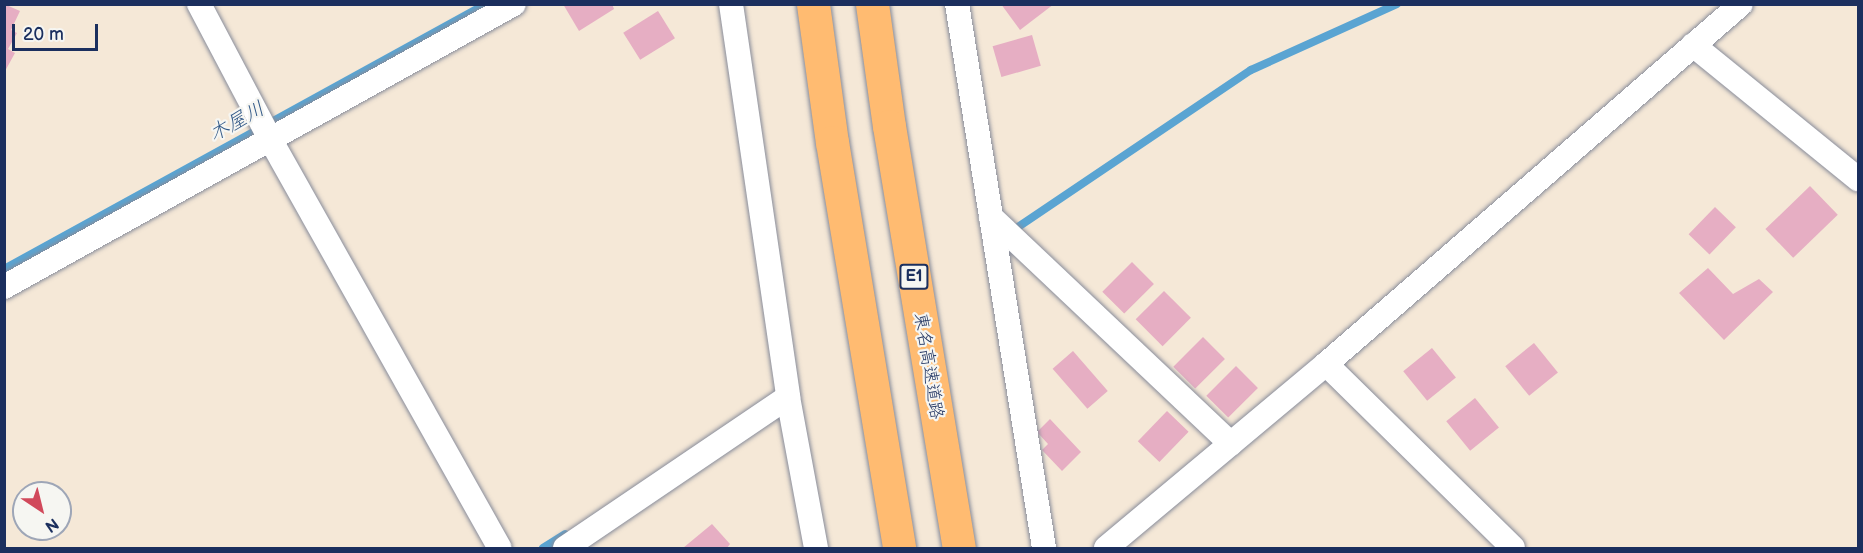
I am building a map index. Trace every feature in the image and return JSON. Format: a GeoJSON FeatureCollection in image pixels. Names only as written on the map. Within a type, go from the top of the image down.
{"type":"FeatureCollection","features":[{"type":"Feature","properties":{"kind":"highway"},"geometry":{"type":"LineString","coordinates":[[813,4],[832,142],[899,549]]}},
{"type":"Feature","properties":{"kind":"highway","name":"東名高速道路"},"geometry":{"type":"LineString","coordinates":[[872,4],[893,149],[959,549]]}},
{"type":"Feature","properties":{"kind":"street"},"geometry":{"type":"LineString","coordinates":[[199,4],[267,133],[500,549]]}},
{"type":"Feature","properties":{"kind":"street"},"geometry":{"type":"LineString","coordinates":[[4,288],[267,133],[514,4]]}},
{"type":"Feature","properties":{"kind":"street"},"geometry":{"type":"LineString","coordinates":[[730,4],[788,397],[816,549]]}},
{"type":"Feature","properties":{"kind":"street"},"geometry":{"type":"LineString","coordinates":[[957,4],[1044,549]]}},
{"type":"Feature","properties":{"kind":"street"},"geometry":{"type":"LineString","coordinates":[[1106,549],[1326,364],[1742,4]]}},
{"type":"Feature","properties":{"kind":"street"},"geometry":{"type":"LineString","coordinates":[[1693,45],[1858,179]]}},
{"type":"Feature","properties":{"kind":"street"},"geometry":{"type":"LineString","coordinates":[[991,217],[1232,444]]}},
{"type":"Feature","properties":{"kind":"street"},"geometry":{"type":"LineString","coordinates":[[1326,364],[1513,549]]}},
{"type":"Feature","properties":{"kind":"street"},"geometry":{"type":"LineString","coordinates":[[565,549],[788,397]]}},
{"type":"Feature","properties":{"kind":"building"},"geometry":{"type":"Polygon","coordinates":[[[4,4],[20,11],[11,30],[17,33],[8,49],[15,53],[4,73],[4,4]]]}},
{"type":"Feature","properties":{"kind":"building"},"geometry":{"type":"Polygon","coordinates":[[[563,4],[612,4],[614,9],[579,31],[563,4]]]}},
{"type":"Feature","properties":{"kind":"building"},"geometry":{"type":"Polygon","coordinates":[[[1001,4],[1054,4],[1020,30],[1001,4]]]}},
{"type":"Feature","properties":{"kind":"building"},"geometry":{"type":"Polygon","coordinates":[[[658,11],[675,38],[640,60],[623,33],[658,11]]]}},
{"type":"Feature","properties":{"kind":"building"},"geometry":{"type":"Polygon","coordinates":[[[1032,35],[1041,66],[1001,77],[993,46],[1032,35]]]}},
{"type":"Feature","properties":{"kind":"building"},"geometry":{"type":"Polygon","coordinates":[[[1810,186],[1838,215],[1793,258],[1765,229],[1810,186]]]}},
{"type":"Feature","properties":{"kind":"building"},"geometry":{"type":"Polygon","coordinates":[[[1715,207],[1736,227],[1709,254],[1689,234],[1715,207]]]}},
{"type":"Feature","properties":{"kind":"building"},"geometry":{"type":"Polygon","coordinates":[[[1132,262],[1154,284],[1124,314],[1102,292],[1132,262]]]}},
{"type":"Feature","properties":{"kind":"building"},"geometry":{"type":"Polygon","coordinates":[[[1708,268],[1733,294],[1759,279],[1773,292],[1724,340],[1679,293],[1708,268]]]}},
{"type":"Feature","properties":{"kind":"building"},"geometry":{"type":"Polygon","coordinates":[[[1164,291],[1191,318],[1163,346],[1136,319],[1164,291]]]}},
{"type":"Feature","properties":{"kind":"building"},"geometry":{"type":"Polygon","coordinates":[[[1203,337],[1225,359],[1195,389],[1173,367],[1203,337]]]}},
{"type":"Feature","properties":{"kind":"building"},"geometry":{"type":"Polygon","coordinates":[[[1534,343],[1558,373],[1529,396],[1505,366],[1534,343]]]}},
{"type":"Feature","properties":{"kind":"building"},"geometry":{"type":"Polygon","coordinates":[[[1432,348],[1456,378],[1427,401],[1403,371],[1432,348]]]}},
{"type":"Feature","properties":{"kind":"building"},"geometry":{"type":"Polygon","coordinates":[[[1073,351],[1108,391],[1087,409],[1053,369],[1073,351]]]}},
{"type":"Feature","properties":{"kind":"building"},"geometry":{"type":"Polygon","coordinates":[[[1236,366],[1258,388],[1228,418],[1206,396],[1236,366]]]}},
{"type":"Feature","properties":{"kind":"building"},"geometry":{"type":"Polygon","coordinates":[[[1475,398],[1499,428],[1470,451],[1446,421],[1475,398]]]}},
{"type":"Feature","properties":{"kind":"building"},"geometry":{"type":"Polygon","coordinates":[[[1167,411],[1189,432],[1159,462],[1138,441],[1167,411]]]}},
{"type":"Feature","properties":{"kind":"building"},"geometry":{"type":"Polygon","coordinates":[[[1050,419],[1081,452],[1062,471],[1042,450],[1048,444],[1037,432],[1050,419]]]}},
{"type":"Feature","properties":{"kind":"building"},"geometry":{"type":"Polygon","coordinates":[[[712,524],[730,544],[727,548],[683,548],[712,524]]]}},
{"type":"Feature","properties":{"kind":"waterway","name":"木屋川"},"geometry":{"type":"LineString","coordinates":[[4,269],[486,4]]}},
{"type":"Feature","properties":{"kind":"waterway"},"geometry":{"type":"LineString","coordinates":[[1012,231],[1251,70],[1397,4]]}},
{"type":"Feature","properties":{"kind":"waterway"},"geometry":{"type":"LineString","coordinates":[[543,548],[565,534]]}}]}
